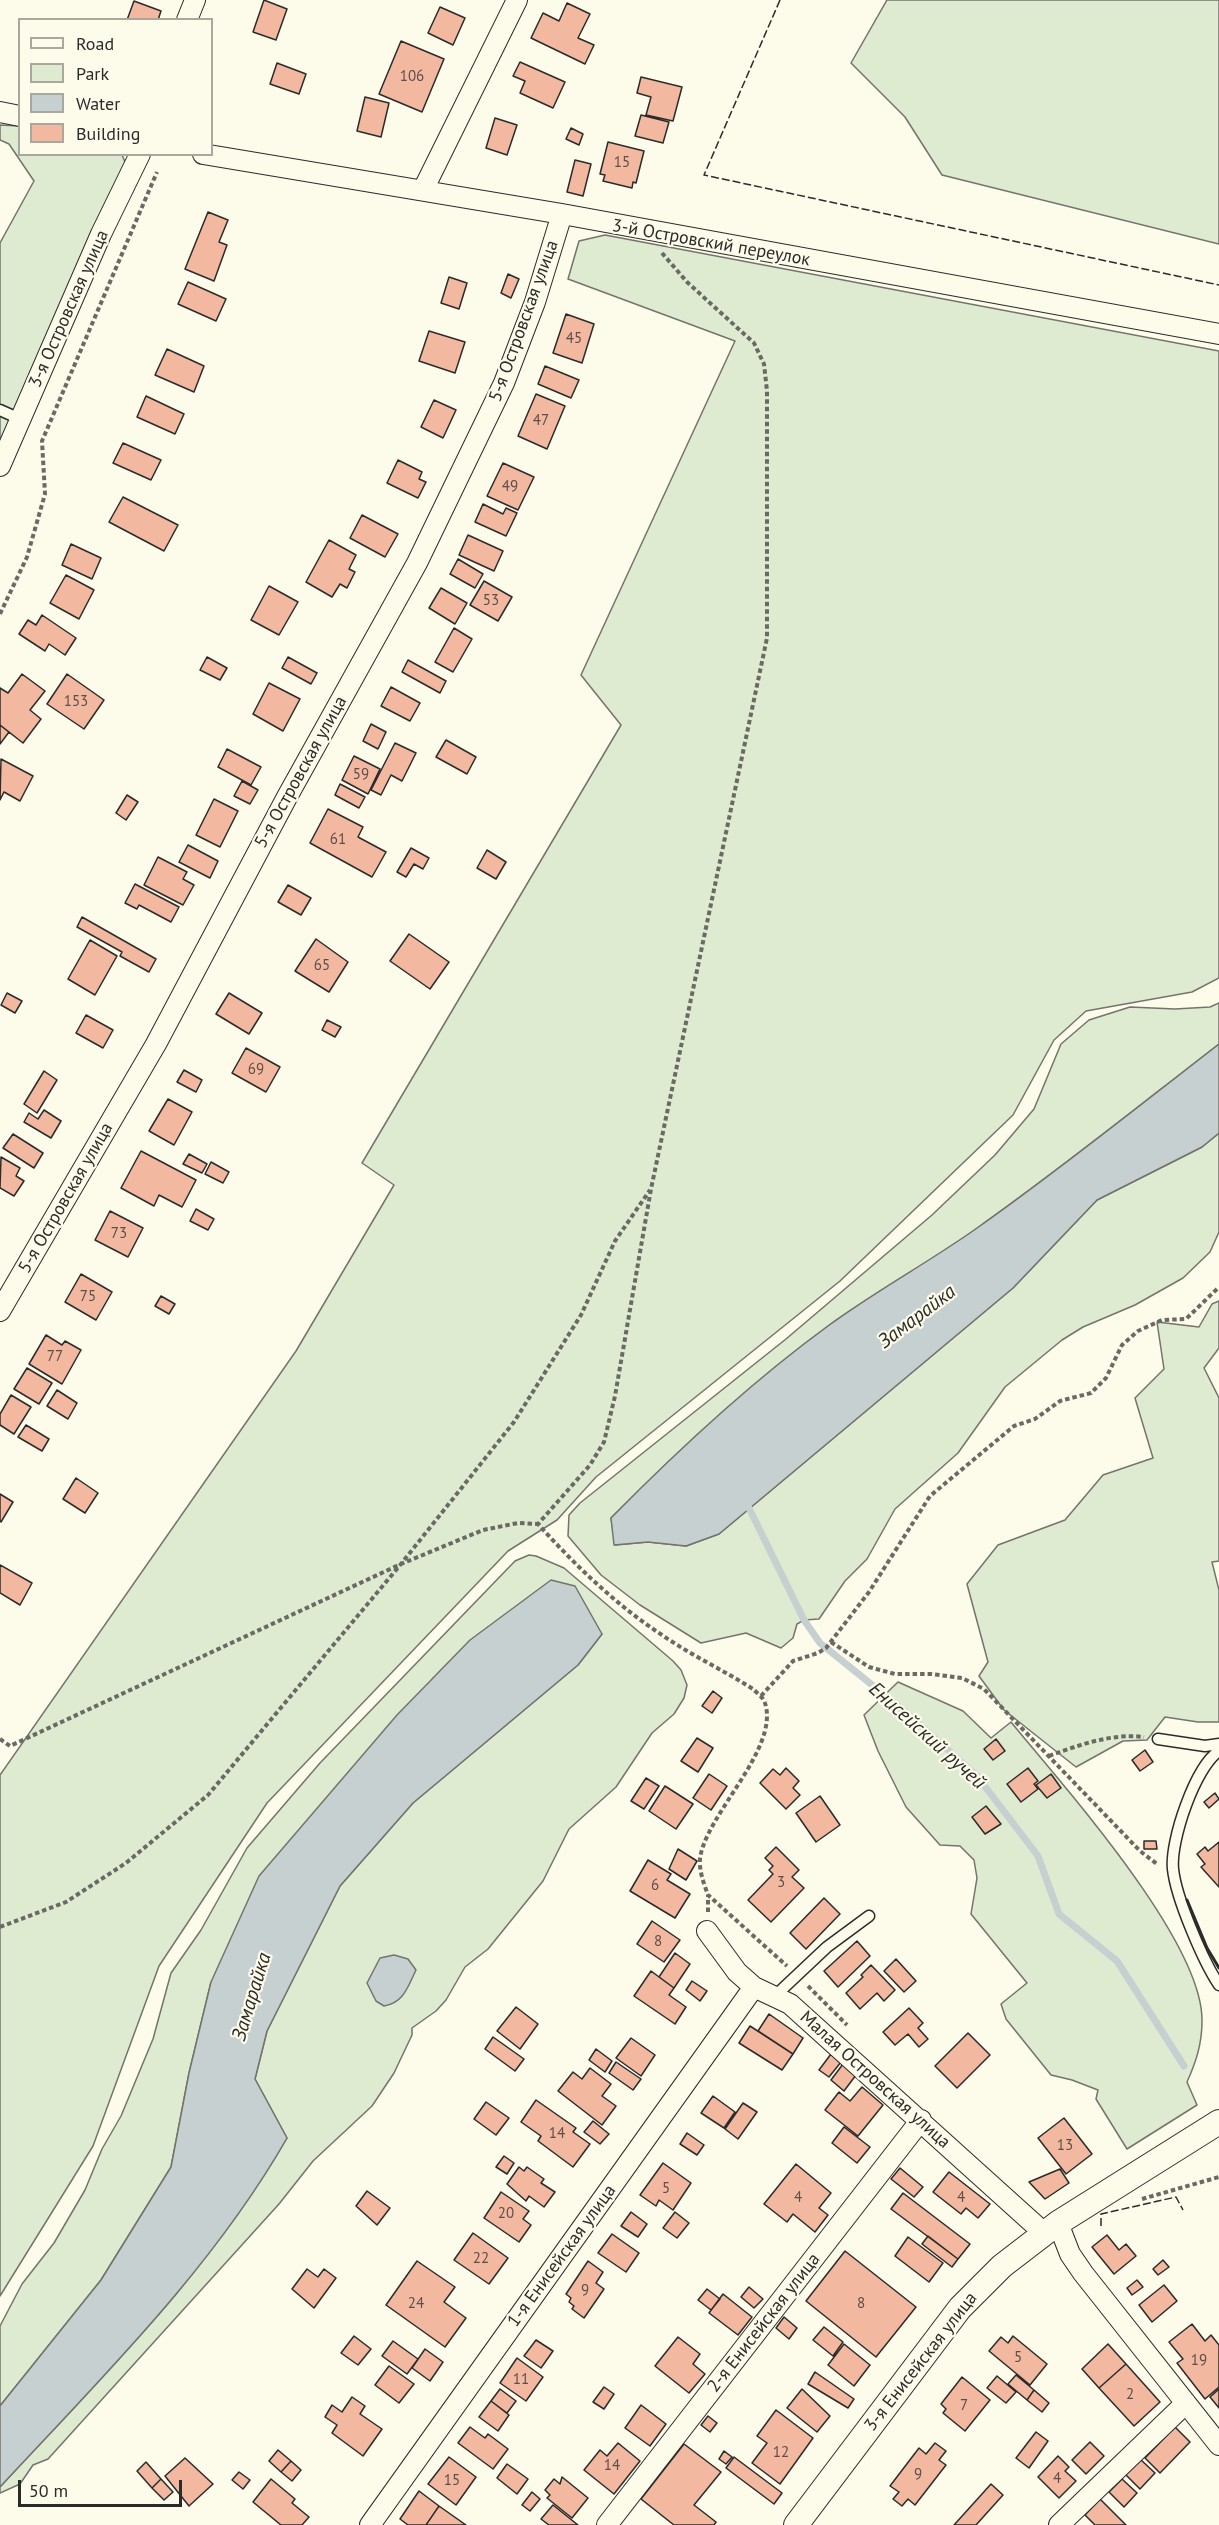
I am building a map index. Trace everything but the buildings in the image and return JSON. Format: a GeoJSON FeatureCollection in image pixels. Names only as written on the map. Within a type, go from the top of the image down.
{"type":"FeatureCollection","features":[{"type":"Feature","properties":{"kind":"street"},"geometry":{"type":"LineString","coordinates":[[188,18],[195,0]]}},
{"type":"Feature","properties":{"kind":"street"},"geometry":{"type":"LineString","coordinates":[[423,190],[517,0]]}},
{"type":"Feature","properties":{"kind":"street"},"geometry":{"type":"LineString","coordinates":[[0,112],[18,116]]}},
{"type":"Feature","properties":{"kind":"street","name":"3-я Островская улица"},"geometry":{"type":"LineString","coordinates":[[0,466],[101,234],[139,156]]}},
{"type":"Feature","properties":{"kind":"street","name":"3-й Островский переулок"},"geometry":{"type":"LineString","coordinates":[[213,156],[562,214],[645,231],[1219,334]]}},
{"type":"Feature","properties":{"kind":"street","name":"5-я Островская улица"},"geometry":{"type":"LineString","coordinates":[[0,1311],[156,1044],[287,797],[417,563],[504,383],[534,302],[562,214]]}},
{"type":"Feature","properties":{"kind":"street","name":"Малая Островская улица"},"geometry":{"type":"LineString","coordinates":[[707,1931],[737,1972],[754,1987],[776,1995],[790,2004],[921,2120],[1051,2228],[1083,2273],[1219,2445]]}},
{"type":"Feature","properties":{"kind":"street","name":"1-я Енисейская улица"},"geometry":{"type":"LineString","coordinates":[[370,2525],[754,1987]]}},
{"type":"Feature","properties":{"kind":"street","name":"2-я Енисейская улица"},"geometry":{"type":"LineString","coordinates":[[607,2525],[921,2120]]}},
{"type":"Feature","properties":{"kind":"street","name":"3-я Енисейская улица"},"geometry":{"type":"LineString","coordinates":[[796,2525],[960,2308],[1002,2266],[1051,2228],[1219,2122]]}},
{"type":"Feature","properties":{"kind":"street"},"geometry":{"type":"LineString","coordinates":[[1059,2525],[1186,2403]]}},
{"type":"Feature","properties":{"kind":"lane"},"geometry":{"type":"LineString","coordinates":[[0,410],[20,420]]}},
{"type":"Feature","properties":{"kind":"lane"},"geometry":{"type":"LineString","coordinates":[[1158,1739],[1204,1746],[1219,1744]]}},
{"type":"Feature","properties":{"kind":"lane"},"geometry":{"type":"LineString","coordinates":[[1219,1751],[1197,1777],[1174,1850],[1173,1869],[1188,1919],[1219,1985]]}},
{"type":"Feature","properties":{"kind":"lane"},"geometry":{"type":"LineString","coordinates":[[776,1995],[796,1974],[869,1916]]}},
{"type":"Feature","properties":{"kind":"path"},"geometry":{"type":"LineString","coordinates":[[0,614],[27,557],[45,494],[42,441],[160,164]]}},
{"type":"Feature","properties":{"kind":"path"},"geometry":{"type":"LineString","coordinates":[[538,1524],[590,1465],[604,1442],[615,1396],[651,1189],[767,638],[769,509],[767,391],[764,364],[754,343],[687,282],[645,231]]}},
{"type":"Feature","properties":{"kind":"path"},"geometry":{"type":"LineString","coordinates":[[0,1927],[66,1902],[126,1863],[208,1795],[401,1564],[514,1422],[581,1315],[615,1241],[651,1189]]}},
{"type":"Feature","properties":{"kind":"path"},"geometry":{"type":"LineString","coordinates":[[761,1697],[793,1661],[818,1653],[831,1642],[869,1592],[930,1496],[1008,1430],[1035,1419],[1060,1401],[1091,1392],[1106,1378],[1122,1345],[1138,1330],[1162,1320],[1186,1319],[1219,1287]]}},
{"type":"Feature","properties":{"kind":"path"},"geometry":{"type":"LineString","coordinates":[[0,1739],[10,1746],[401,1564],[483,1530],[518,1523],[538,1524],[598,1585],[631,1613],[663,1636],[753,1689],[765,1701],[767,1717],[757,1753],[704,1842],[700,1860],[701,1870],[708,1895],[796,1974],[854,2032]]}},
{"type":"Feature","properties":{"kind":"path"},"geometry":{"type":"LineString","coordinates":[[831,1642],[869,1667],[895,1674],[931,1674],[962,1678],[984,1689],[1179,1889]]}},
{"type":"Feature","properties":{"kind":"path"},"geometry":{"type":"LineString","coordinates":[[1049,1756],[1104,1739],[1130,1735],[1158,1739]]}},
{"type":"Feature","properties":{"kind":"path"},"geometry":{"type":"LineString","coordinates":[[1139,2200],[1219,2177]]}},
{"type":"Feature","properties":{"kind":"green space"},"geometry":{"type":"Polygon","coordinates":[[[887,0],[1219,0],[1219,244],[942,175],[905,117],[851,63],[887,0]]]}},
{"type":"Feature","properties":{"kind":"green space"},"geometry":{"type":"Polygon","coordinates":[[[0,125],[18,126],[18,156],[122,156],[126,164],[0,446],[0,243],[34,181],[9,144],[0,140],[0,125]]]}},
{"type":"Feature","properties":{"kind":"green space"},"geometry":{"type":"Polygon","coordinates":[[[605,235],[1219,351],[1219,978],[1192,992],[1086,1011],[1054,1040],[1013,1115],[840,1281],[596,1477],[557,1520],[508,1551],[267,1803],[159,1966],[93,2146],[0,2296],[0,1775],[296,1351],[394,1185],[362,1163],[621,725],[581,675],[735,341],[568,279],[579,241],[605,235]]]}},
{"type":"Feature","properties":{"kind":"green space"},"geometry":{"type":"Polygon","coordinates":[[[1219,1003],[1219,1044],[1011,1204],[943,1252],[847,1313],[799,1348],[716,1418],[611,1518],[615,1545],[648,1542],[686,1546],[719,1534],[1013,1288],[1097,1200],[1202,1147],[1219,1133],[1219,1232],[1210,1252],[1183,1278],[1135,1305],[1083,1327],[1062,1340],[1005,1387],[958,1453],[895,1509],[867,1559],[845,1581],[819,1619],[804,1620],[797,1624],[793,1638],[781,1648],[746,1633],[701,1643],[640,1605],[601,1575],[568,1536],[569,1515],[580,1503],[786,1339],[932,1215],[995,1155],[1034,1109],[1061,1044],[1089,1020],[1130,1007],[1175,1009],[1210,1007],[1219,1003]]]}},
{"type":"Feature","properties":{"kind":"green space"},"geometry":{"type":"Polygon","coordinates":[[[1219,1301],[1219,1348],[1204,1368],[1219,1398],[1219,1561],[1212,1562],[1219,1590],[1219,1722],[1198,1722],[1165,1717],[1147,1740],[1123,1741],[1076,1767],[1004,1710],[979,1676],[988,1662],[967,1584],[998,1545],[1065,1520],[1103,1475],[1153,1458],[1135,1398],[1164,1369],[1157,1322],[1199,1327],[1212,1304],[1219,1301]]]}},
{"type":"Feature","properties":{"kind":"green space"},"geometry":{"type":"Polygon","coordinates":[[[529,1555],[564,1568],[673,1661],[681,1670],[687,1685],[684,1698],[674,1714],[652,1733],[616,1787],[569,1829],[543,1881],[488,1949],[465,1967],[446,2000],[436,2011],[412,2028],[412,2035],[394,2073],[372,2106],[313,2161],[279,2204],[48,2459],[33,2465],[20,2484],[0,2493],[0,2487],[116,2363],[190,2277],[225,2232],[287,2138],[255,2079],[267,2031],[340,1886],[413,1803],[578,1665],[602,1634],[211,1982],[189,2073],[171,2167],[101,2280],[0,2406],[0,2326],[22,2284],[54,2243],[85,2190],[102,2149],[121,2116],[153,2039],[171,1973],[201,1930],[247,1848],[320,1763],[515,1561],[529,1555]]]}},
{"type":"Feature","properties":{"kind":"green space"},"geometry":{"type":"Polygon","coordinates":[[[898,1682],[963,1711],[991,1738],[1011,1722],[1095,1824],[1156,1908],[1180,1950],[1196,1988],[1202,2021],[1198,2053],[1187,2082],[1197,2105],[1127,2149],[1096,2099],[1098,2090],[1051,2075],[1006,2019],[1001,2004],[1027,1983],[971,1914],[977,1878],[974,1860],[960,1846],[940,1845],[906,1807],[878,1751],[864,1715],[898,1682]]]}},
{"type":"Feature","properties":{"kind":"water","name":"Замарайка"},"geometry":{"type":"Polygon","coordinates":[[[1219,1044],[1219,1133],[1202,1147],[1097,1200],[1013,1288],[719,1534],[686,1546],[648,1542],[614,1545],[611,1518],[689,1442],[771,1370],[847,1313],[1011,1204],[1219,1044]]]}},
{"type":"Feature","properties":{"kind":"water","name":"Замарайка"},"geometry":{"type":"Polygon","coordinates":[[[551,1580],[575,1586],[602,1634],[578,1665],[413,1803],[340,1886],[267,2031],[255,2079],[287,2138],[225,2232],[190,2277],[116,2363],[0,2487],[0,2406],[101,2280],[171,2167],[189,2073],[211,1982],[259,1876],[397,1715],[470,1640],[551,1580]]]}},
{"type":"Feature","properties":{"kind":"water"},"geometry":{"type":"Polygon","coordinates":[[[394,1955],[408,1959],[416,1970],[401,1998],[384,2006],[376,2001],[367,1983],[380,1958],[394,1955]]]}},
{"type":"Feature","properties":{"kind":"waterway","name":"Енисейский ручей"},"geometry":{"type":"LineString","coordinates":[[746,1502],[804,1620],[820,1643],[902,1709],[977,1776],[1038,1856],[1059,1914],[1117,1961],[1184,2066]]}},
{"type":"Feature","properties":{"kind":"fence"},"geometry":{"type":"LineString","coordinates":[[780,0],[704,175],[1219,285]]}},
{"type":"Feature","properties":{"kind":"fence"},"geometry":{"type":"LineString","coordinates":[[1101,2226],[1101,2214],[1176,2197],[1183,2210]]}},
{"type":"Feature","properties":{"kind":"wall"},"geometry":{"type":"LineString","coordinates":[[1187,1900],[1207,1948],[1219,1968]]}}]}
